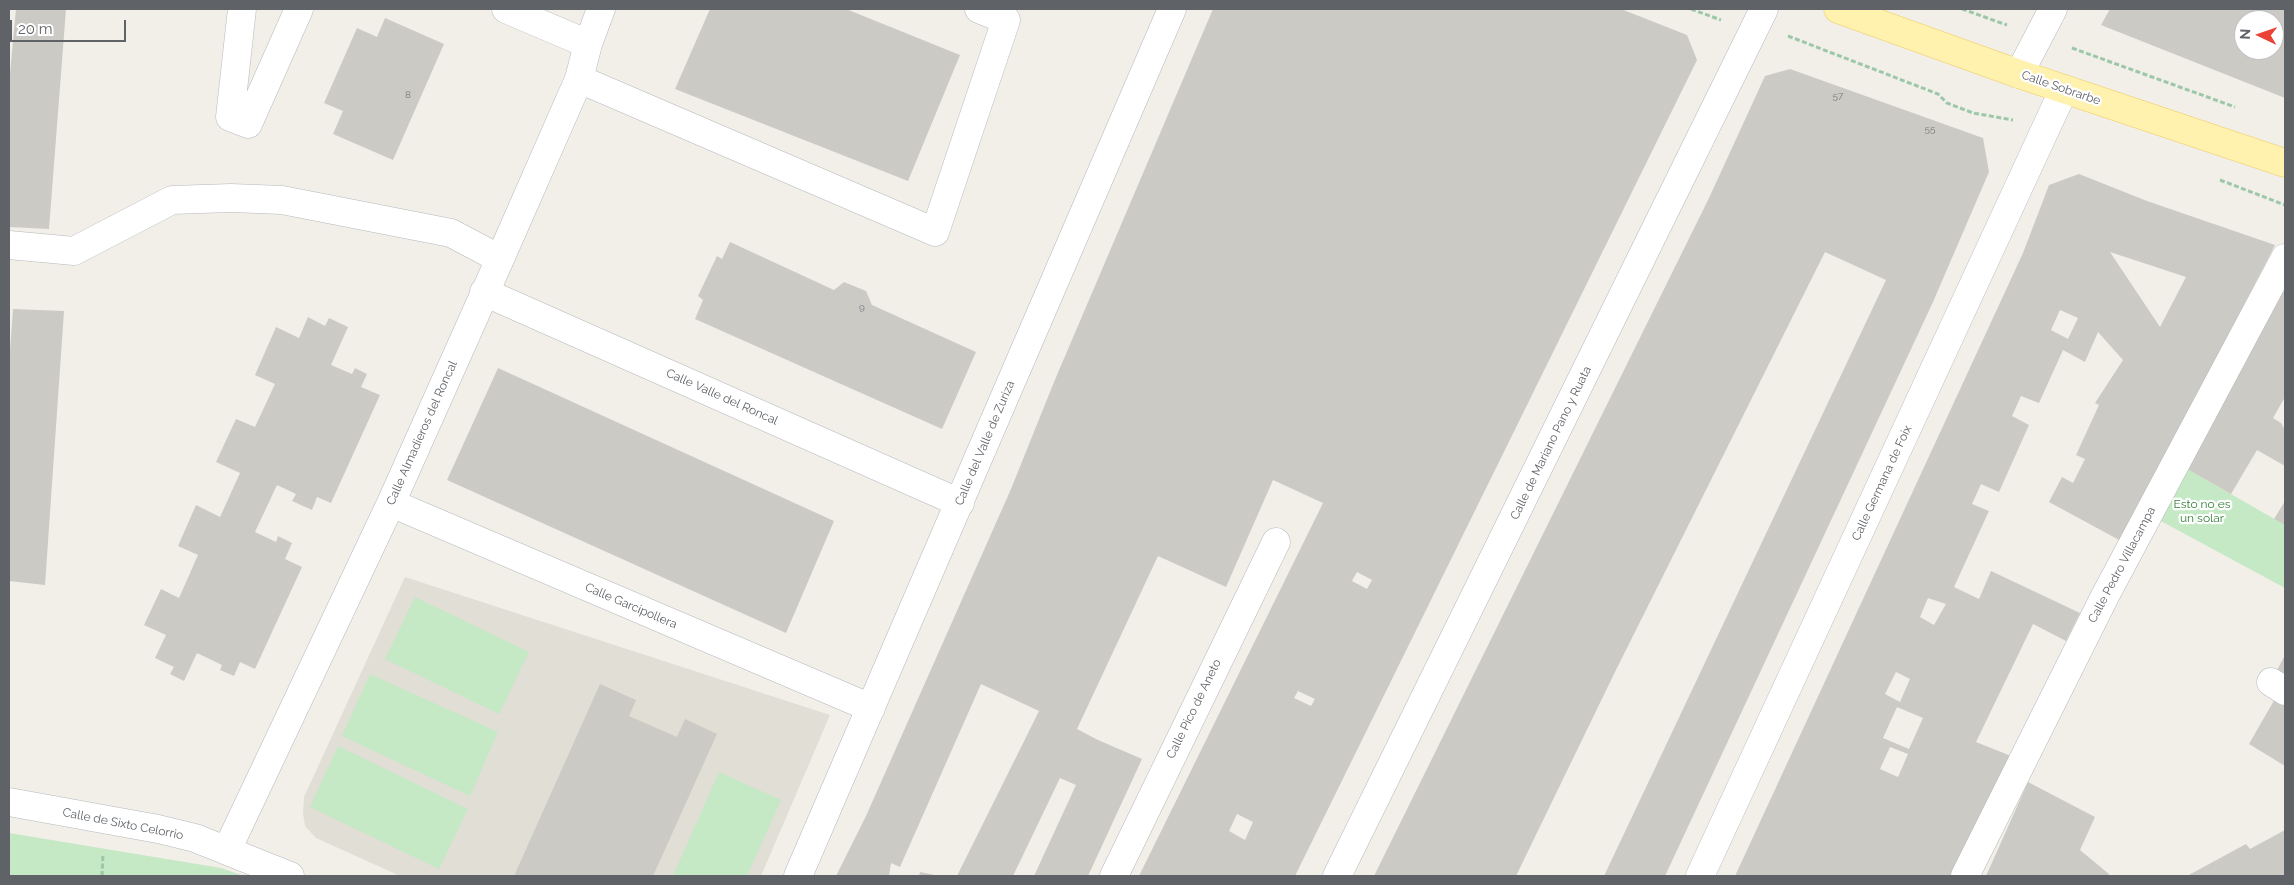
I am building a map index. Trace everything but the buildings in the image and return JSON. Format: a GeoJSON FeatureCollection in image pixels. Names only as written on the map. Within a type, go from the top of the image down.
{"type":"FeatureCollection","features":[{"type":"Feature","properties":{"kind":"main road","name":"Calle Sobrarbe"},"geometry":{"type":"LineString","coordinates":[[1838,9],[2019,74],[2285,164]]}},
{"type":"Feature","properties":{"kind":"street"},"geometry":{"type":"LineString","coordinates":[[242,9],[230,117],[248,124],[299,9]]}},
{"type":"Feature","properties":{"kind":"street"},"geometry":{"type":"LineString","coordinates":[[506,9],[588,44]]}},
{"type":"Feature","properties":{"kind":"street","name":"Calle Almadieros del Roncal"},"geometry":{"type":"LineString","coordinates":[[227,850],[391,503],[500,259],[579,80],[588,44],[601,9]]}},
{"type":"Feature","properties":{"kind":"street"},"geometry":{"type":"LineString","coordinates":[[579,80],[935,232],[1006,20],[979,9]]}},
{"type":"Feature","properties":{"kind":"street","name":"Calle del Valle de Zuriza"},"geometry":{"type":"LineString","coordinates":[[798,876],[1172,9]]}},
{"type":"Feature","properties":{"kind":"street","name":"Calle de Mariano Pano y Ruata"},"geometry":{"type":"LineString","coordinates":[[1337,876],[1764,9]]}},
{"type":"Feature","properties":{"kind":"street"},"geometry":{"type":"LineString","coordinates":[[2019,74],[2053,9]]}},
{"type":"Feature","properties":{"kind":"street","name":"Calle Germana de Foix"},"geometry":{"type":"LineString","coordinates":[[1700,876],[2064,89]]}},
{"type":"Feature","properties":{"kind":"street"},"geometry":{"type":"LineString","coordinates":[[9,245],[74,251],[172,200],[231,198],[282,200],[451,233],[500,259]]}},
{"type":"Feature","properties":{"kind":"street","name":"Calle Pedro Villacampa"},"geometry":{"type":"LineString","coordinates":[[1965,876],[2105,596],[2285,258]]}},
{"type":"Feature","properties":{"kind":"street","name":"Calle Valle del Roncal"},"geometry":{"type":"LineString","coordinates":[[484,292],[960,503]]}},
{"type":"Feature","properties":{"kind":"street","name":"Calle Garcipollera"},"geometry":{"type":"LineString","coordinates":[[391,503],[871,708]]}},
{"type":"Feature","properties":{"kind":"street","name":"Calle Pico de Aneto"},"geometry":{"type":"LineString","coordinates":[[1114,876],[1276,542]]}},
{"type":"Feature","properties":{"kind":"street","name":"Calle de Sixto Celorrio"},"geometry":{"type":"LineString","coordinates":[[9,802],[158,829],[195,838],[290,876]]}},
{"type":"Feature","properties":{"kind":"path"},"geometry":{"type":"LineString","coordinates":[[1691,9],[1753,33],[1773,30],[1938,94],[1947,103],[1973,113],[2048,127]]}},
{"type":"Feature","properties":{"kind":"path"},"geometry":{"type":"LineString","coordinates":[[1962,9],[2241,109]]}},
{"type":"Feature","properties":{"kind":"path"},"geometry":{"type":"LineString","coordinates":[[2210,177],[2285,205]]}},
{"type":"Feature","properties":{"kind":"shaded area"},"geometry":{"type":"Polygon","coordinates":[[[405,577],[830,715],[761,876],[400,876],[316,838],[305,826],[303,813],[304,797],[405,577]]]}},
{"type":"Feature","properties":{"kind":"green space","name":"Esto no es un solar"},"geometry":{"type":"Polygon","coordinates":[[[2187,469],[2285,525],[2285,588],[2159,520],[2187,469]]]}},
{"type":"Feature","properties":{"kind":"green space"},"geometry":{"type":"Polygon","coordinates":[[[415,597],[529,652],[499,714],[385,659],[415,597]]]}},
{"type":"Feature","properties":{"kind":"green space"},"geometry":{"type":"Polygon","coordinates":[[[370,674],[498,732],[470,796],[342,736],[370,674]]]}},
{"type":"Feature","properties":{"kind":"green space"},"geometry":{"type":"Polygon","coordinates":[[[338,746],[468,809],[439,869],[310,807],[338,746]]]}},
{"type":"Feature","properties":{"kind":"green space"},"geometry":{"type":"Polygon","coordinates":[[[719,772],[781,800],[747,876],[673,876],[719,772]]]}},
{"type":"Feature","properties":{"kind":"green space"},"geometry":{"type":"Polygon","coordinates":[[[9,833],[221,868],[244,876],[9,876],[9,833]]]}}]}
